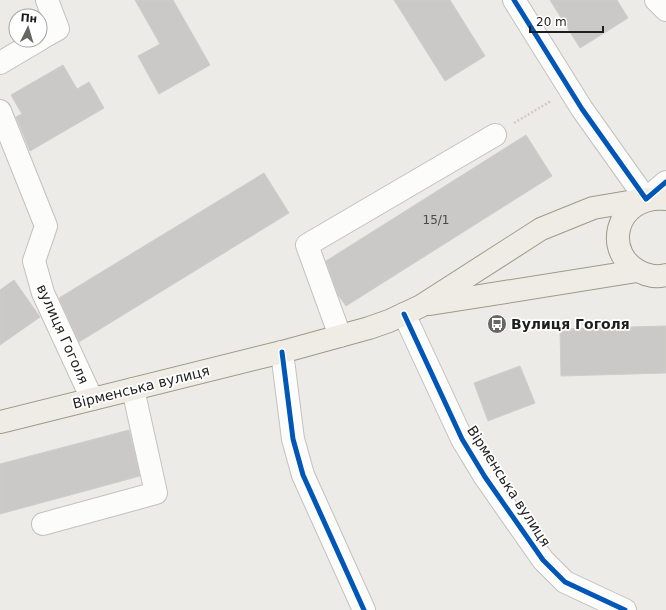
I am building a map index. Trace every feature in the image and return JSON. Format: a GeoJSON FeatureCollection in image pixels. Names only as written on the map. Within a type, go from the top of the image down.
{"type":"FeatureCollection","features":[{"type":"Feature","properties":{"kind":"main road"},"geometry":{"type":"LineString","coordinates":[[656,199],[629,209],[618,230],[619,244],[624,258],[637,271],[650,276],[666,275]]}},
{"type":"Feature","properties":{"kind":"main road","name":"Вірменська вулиця"},"geometry":{"type":"LineString","coordinates":[[0,422],[282,352],[376,326],[413,310],[541,229],[593,208],[656,199]]}},
{"type":"Feature","properties":{"kind":"main road","name":"Вірменська вулиця"},"geometry":{"type":"LineString","coordinates":[[413,310],[637,271]]}},
{"type":"Feature","properties":{"kind":"street"},"geometry":{"type":"LineString","coordinates":[[47,0],[58,29],[48,35]]}},
{"type":"Feature","properties":{"kind":"street"},"geometry":{"type":"LineString","coordinates":[[514,0],[570,89],[656,199],[666,182]]}},
{"type":"Feature","properties":{"kind":"street"},"geometry":{"type":"LineString","coordinates":[[656,0],[666,10]]}},
{"type":"Feature","properties":{"kind":"street"},"geometry":{"type":"LineString","coordinates":[[0,63],[26,48]]}},
{"type":"Feature","properties":{"kind":"street","name":"вулиця Гоголя"},"geometry":{"type":"LineString","coordinates":[[0,111],[46,226],[34,261],[43,293],[92,399]]}},
{"type":"Feature","properties":{"kind":"street"},"geometry":{"type":"LineString","coordinates":[[340,336],[307,245],[495,135]]}},
{"type":"Feature","properties":{"kind":"street","name":"Вірменська вулиця"},"geometry":{"type":"LineString","coordinates":[[413,310],[462,439],[485,477],[543,560],[565,582],[625,610]]}},
{"type":"Feature","properties":{"kind":"street"},"geometry":{"type":"LineString","coordinates":[[282,352],[293,439],[303,475],[364,610]]}},
{"type":"Feature","properties":{"kind":"street"},"geometry":{"type":"LineString","coordinates":[[43,524],[156,493],[133,389]]}},
{"type":"Feature","properties":{"kind":"path"},"geometry":{"type":"LineString","coordinates":[[495,135],[570,89]]}},
{"type":"Feature","properties":{"kind":"building"},"geometry":{"type":"Polygon","coordinates":[[[135,0],[173,0],[210,65],[159,94],[138,56],[160,44],[135,0]]]}},
{"type":"Feature","properties":{"kind":"building"},"geometry":{"type":"Polygon","coordinates":[[[394,0],[450,0],[485,56],[445,81],[394,0]]]}},
{"type":"Feature","properties":{"kind":"building"},"geometry":{"type":"Polygon","coordinates":[[[550,0],[617,0],[628,18],[580,48],[550,0]]]}},
{"type":"Feature","properties":{"kind":"building"},"geometry":{"type":"Polygon","coordinates":[[[63,65],[77,89],[89,82],[104,108],[30,151],[16,117],[22,114],[11,95],[63,65]]]}},
{"type":"Feature","properties":{"kind":"building"},"geometry":{"type":"Polygon","coordinates":[[[526,135],[552,176],[346,306],[338,295],[326,261],[526,135]]]}},
{"type":"Feature","properties":{"kind":"building"},"geometry":{"type":"Polygon","coordinates":[[[264,173],[289,213],[79,342],[59,298],[264,173]]]}},
{"type":"Feature","properties":{"kind":"building"},"geometry":{"type":"Polygon","coordinates":[[[14,280],[40,317],[0,345],[0,290],[14,280]]]}},
{"type":"Feature","properties":{"kind":"building"},"geometry":{"type":"Polygon","coordinates":[[[666,326],[666,373],[561,376],[560,329],[666,326]]]}},
{"type":"Feature","properties":{"kind":"building"},"geometry":{"type":"Polygon","coordinates":[[[520,366],[535,403],[488,421],[474,383],[520,366]]]}},
{"type":"Feature","properties":{"kind":"building"},"geometry":{"type":"Polygon","coordinates":[[[129,430],[140,476],[0,514],[0,464],[129,430]]]}},
{"type":"Feature","properties":{"kind":"cycle path"},"geometry":{"type":"LineString","coordinates":[[514,0],[582,109],[646,199],[666,182]]}},
{"type":"Feature","properties":{"kind":"cycle path"},"geometry":{"type":"LineString","coordinates":[[404,314],[462,439],[485,477],[543,560],[565,582],[625,610]]}},
{"type":"Feature","properties":{"kind":"cycle path"},"geometry":{"type":"LineString","coordinates":[[282,352],[293,439],[303,475],[364,610]]}},
{"type":"Feature","properties":{"kind":"place","name":"Вулиця Гоголя"},"geometry":{"type":"Point","coordinates":[497,324]}}]}
